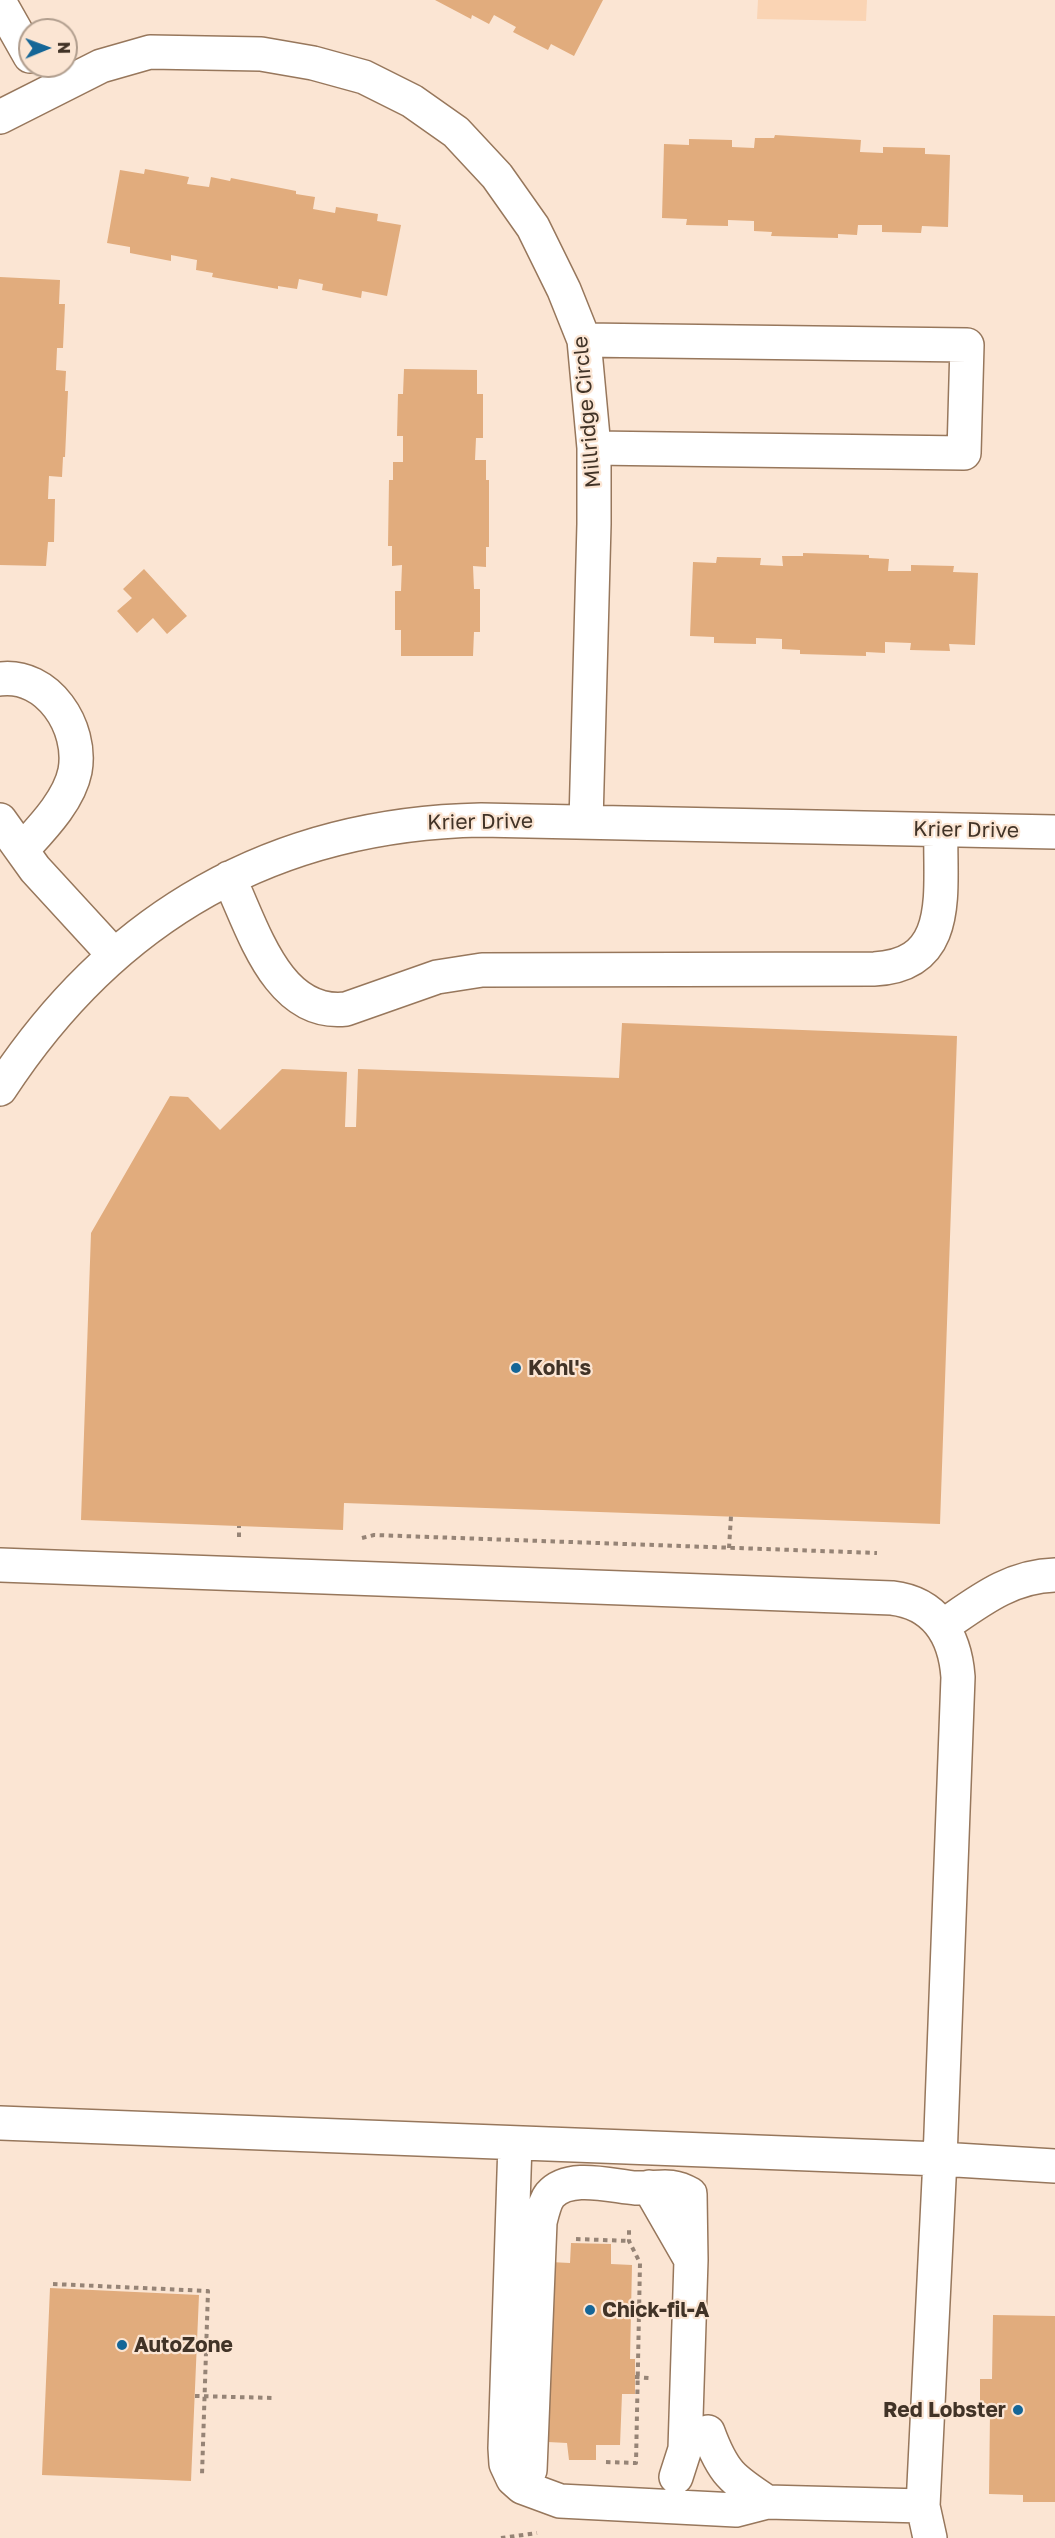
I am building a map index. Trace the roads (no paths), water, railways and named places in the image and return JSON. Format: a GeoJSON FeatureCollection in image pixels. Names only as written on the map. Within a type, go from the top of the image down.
{"type":"FeatureCollection","features":[{"type":"Feature","properties":{"kind":"street"},"geometry":{"type":"LineString","coordinates":[[0,3],[18,35]]}},
{"type":"Feature","properties":{"kind":"street","name":"Millridge Circle"},"geometry":{"type":"LineString","coordinates":[[78,71],[150,52],[261,54],[313,63],[364,77],[412,101],[456,132],[497,176],[533,227],[564,290],[584,340],[594,448],[586,822]]}},
{"type":"Feature","properties":{"kind":"street","name":"Millridge Circle"},"geometry":{"type":"LineString","coordinates":[[0,117],[43,78]]}},
{"type":"Feature","properties":{"kind":"street"},"geometry":{"type":"LineString","coordinates":[[584,340],[967,345],[964,453],[594,448]]}},
{"type":"Feature","properties":{"kind":"street"},"geometry":{"type":"LineString","coordinates":[[0,679],[12,677],[35,684],[55,702],[74,730],[75,772],[57,812],[22,850]]}},
{"type":"Feature","properties":{"kind":"street"},"geometry":{"type":"LineString","coordinates":[[0,820],[35,869],[114,955]]}},
{"type":"Feature","properties":{"kind":"street","name":"Krier Drive"},"geometry":{"type":"LineString","coordinates":[[0,1089],[58,1011],[114,955],[158,920],[229,878],[308,847],[412,823],[481,820],[1055,832]]}},
{"type":"Feature","properties":{"kind":"street"},"geometry":{"type":"LineString","coordinates":[[229,878],[280,979],[302,1001],[330,1010],[355,1006],[437,977],[482,970],[874,969],[905,964],[918,956],[933,935],[939,905],[941,830]]}},
{"type":"Feature","properties":{"kind":"street"},"geometry":{"type":"LineString","coordinates":[[0,1565],[892,1598],[916,1603],[927,1610],[943,1626],[954,1647],[958,1677],[940,2159],[923,2506],[930,2538]]}},
{"type":"Feature","properties":{"kind":"street"},"geometry":{"type":"LineString","coordinates":[[943,1626],[1005,1586],[1032,1577],[1055,1575]]}},
{"type":"Feature","properties":{"kind":"street"},"geometry":{"type":"LineString","coordinates":[[0,2123],[940,2159],[1055,2166]]}},
{"type":"Feature","properties":{"kind":"street"},"geometry":{"type":"LineString","coordinates":[[515,2143],[518,2463]]}},
{"type":"Feature","properties":{"kind":"street"},"geometry":{"type":"LineString","coordinates":[[518,2463],[540,2222],[549,2195],[567,2185],[604,2182],[642,2188],[691,2260],[685,2450],[676,2477]]}},
{"type":"Feature","properties":{"kind":"street"},"geometry":{"type":"LineString","coordinates":[[767,2502],[732,2479],[717,2458],[708,2432],[693,2459],[676,2477],[646,2487],[564,2483],[518,2463],[506,2464],[513,2479],[522,2487],[560,2501],[736,2510],[767,2502],[923,2506]]}},
{"type":"Feature","properties":{"kind":"street"},"geometry":{"type":"LineString","coordinates":[[904,2538],[919,2518],[923,2506]]}},
{"type":"Feature","properties":{"kind":"place","name":"Kohl's"},"geometry":{"type":"Point","coordinates":[516,1368]}},
{"type":"Feature","properties":{"kind":"place","name":"Chick-fil-A"},"geometry":{"type":"Point","coordinates":[590,2310]}},
{"type":"Feature","properties":{"kind":"place","name":"AutoZone"},"geometry":{"type":"Point","coordinates":[122,2345]}},
{"type":"Feature","properties":{"kind":"place","name":"Red Lobster"},"geometry":{"type":"Point","coordinates":[1018,2410]}}]}
